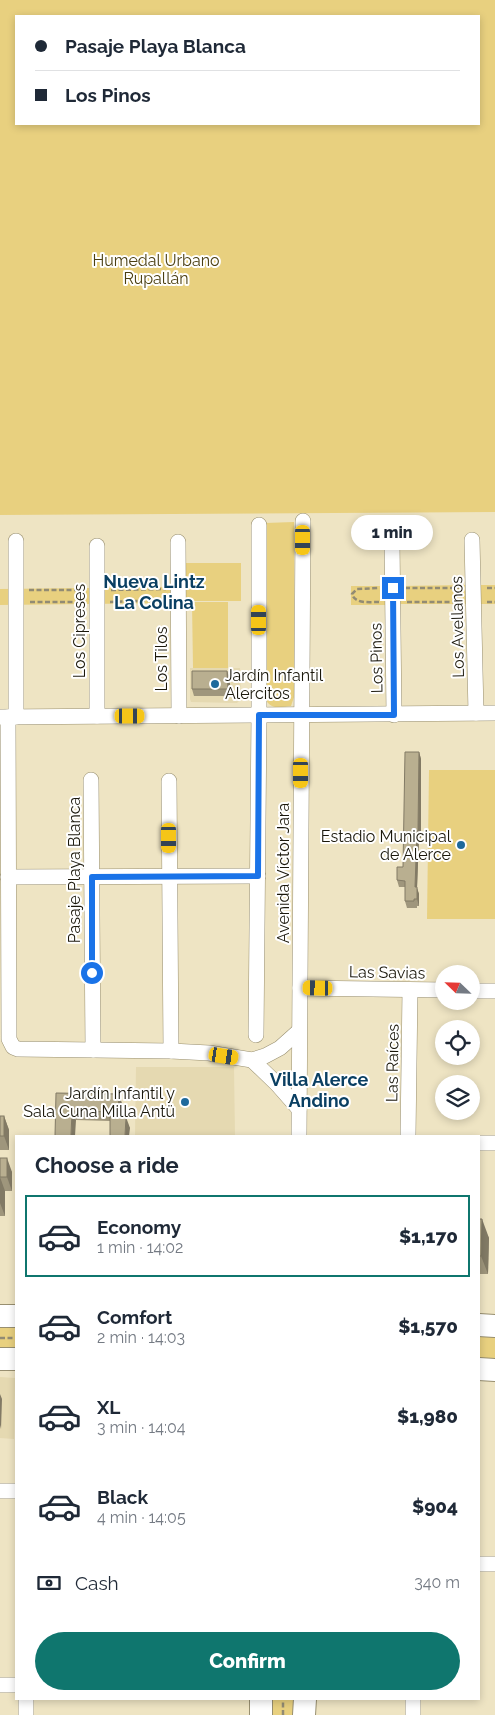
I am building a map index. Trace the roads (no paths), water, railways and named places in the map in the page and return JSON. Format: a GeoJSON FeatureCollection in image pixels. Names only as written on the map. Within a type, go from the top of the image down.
{"type":"FeatureCollection","features":[{"type":"Feature","properties":{"kind":"main road"},"geometry":{"type":"LineString","coordinates":[[0,1316],[15,1316]]}},
{"type":"Feature","properties":{"kind":"main road"},"geometry":{"type":"LineString","coordinates":[[480,1326],[495,1326]]}},
{"type":"Feature","properties":{"kind":"main road"},"geometry":{"type":"LineString","coordinates":[[0,1359],[15,1359]]}},
{"type":"Feature","properties":{"kind":"main road"},"geometry":{"type":"LineString","coordinates":[[480,1369],[495,1370]]}},
{"type":"Feature","properties":{"kind":"main road"},"geometry":{"type":"LineString","coordinates":[[261,1700],[261,1715]]}},
{"type":"Feature","properties":{"kind":"main road"},"geometry":{"type":"LineString","coordinates":[[304,1715],[305,1700]]}},
{"type":"Feature","properties":{"kind":"street","name":"Avenida Víctor Jara"},"geometry":{"type":"LineString","coordinates":[[299,1135],[303,520]]}},
{"type":"Feature","properties":{"kind":"street","name":"Avenida Víctor Jara"},"geometry":{"type":"LineString","coordinates":[[256,1035],[259,525]]}},
{"type":"Feature","properties":{"kind":"street","name":"Los Avellanos"},"geometry":{"type":"LineString","coordinates":[[472,540],[476,714]]}},
{"type":"Feature","properties":{"kind":"street"},"geometry":{"type":"LineString","coordinates":[[16,541],[8,717],[8,878],[4,988],[9,1039],[13,1047],[18,1049],[208,1053],[252,1060],[280,1048],[299,1031]]}},
{"type":"Feature","properties":{"kind":"street","name":"Los Tilos"},"geometry":{"type":"LineString","coordinates":[[178,542],[179,716]]}},
{"type":"Feature","properties":{"kind":"street","name":"Los Pinos"},"geometry":{"type":"LineString","coordinates":[[392,542],[394,715]]}},
{"type":"Feature","properties":{"kind":"street","name":"Los Cipreses"},"geometry":{"type":"LineString","coordinates":[[97,546],[97,716]]}},
{"type":"Feature","properties":{"kind":"street"},"geometry":{"type":"LineString","coordinates":[[8,717],[495,713]]}},
{"type":"Feature","properties":{"kind":"street","name":"Pasaje Playa Blanca"},"geometry":{"type":"LineString","coordinates":[[91,780],[93,1050]]}},
{"type":"Feature","properties":{"kind":"street"},"geometry":{"type":"LineString","coordinates":[[168,781],[170,1051]]}},
{"type":"Feature","properties":{"kind":"street"},"geometry":{"type":"LineString","coordinates":[[8,878],[258,876]]}},
{"type":"Feature","properties":{"kind":"street","name":"Las Savias"},"geometry":{"type":"LineString","coordinates":[[300,988],[435,990]]}},
{"type":"Feature","properties":{"kind":"street","name":"Las Raíces"},"geometry":{"type":"LineString","coordinates":[[408,1135],[410,990]]}},
{"type":"Feature","properties":{"kind":"street"},"geometry":{"type":"LineString","coordinates":[[480,991],[495,991]]}},
{"type":"Feature","properties":{"kind":"street"},"geometry":{"type":"LineString","coordinates":[[252,1060],[278,1084],[299,1109]]}},
{"type":"Feature","properties":{"kind":"street"},"geometry":{"type":"LineString","coordinates":[[480,1143],[495,1143]]}},
{"type":"Feature","properties":{"kind":"street"},"geometry":{"type":"LineString","coordinates":[[0,1491],[15,1491]]}},
{"type":"Feature","properties":{"kind":"street"},"geometry":{"type":"LineString","coordinates":[[480,1564],[495,1564]]}},
{"type":"Feature","properties":{"kind":"street"},"geometry":{"type":"LineString","coordinates":[[0,1685],[15,1686]]}},
{"type":"Feature","properties":{"kind":"street"},"geometry":{"type":"LineString","coordinates":[[26,1700],[26,1715]]}},
{"type":"Feature","properties":{"kind":"street"},"geometry":{"type":"LineString","coordinates":[[412,1715],[413,1700]]}},
{"type":"Feature","properties":{"kind":"place","name":"Jardín Infantil Alercitos"},"geometry":{"type":"Point","coordinates":[215,684]}},
{"type":"Feature","properties":{"kind":"place","name":"Estadio Municipal de Alerce"},"geometry":{"type":"Point","coordinates":[461,845]}},
{"type":"Feature","properties":{"kind":"place","name":"Jardín Infantil y Sala Cuna Milla Antü"},"geometry":{"type":"Point","coordinates":[185,1102]}},
{"type":"Feature","properties":{"kind":"district","name":"Nueva Lintz La Colina"},"geometry":{"type":"Point","coordinates":[154,592]}},
{"type":"Feature","properties":{"kind":"district","name":"Villa Alerce Andino"},"geometry":{"type":"Point","coordinates":[319,1090]}},
{"type":"Feature","properties":{"kind":"park label","name":"Humedal Urbano Rupallán"},"geometry":{"type":"Point","coordinates":[156,269]}}]}
